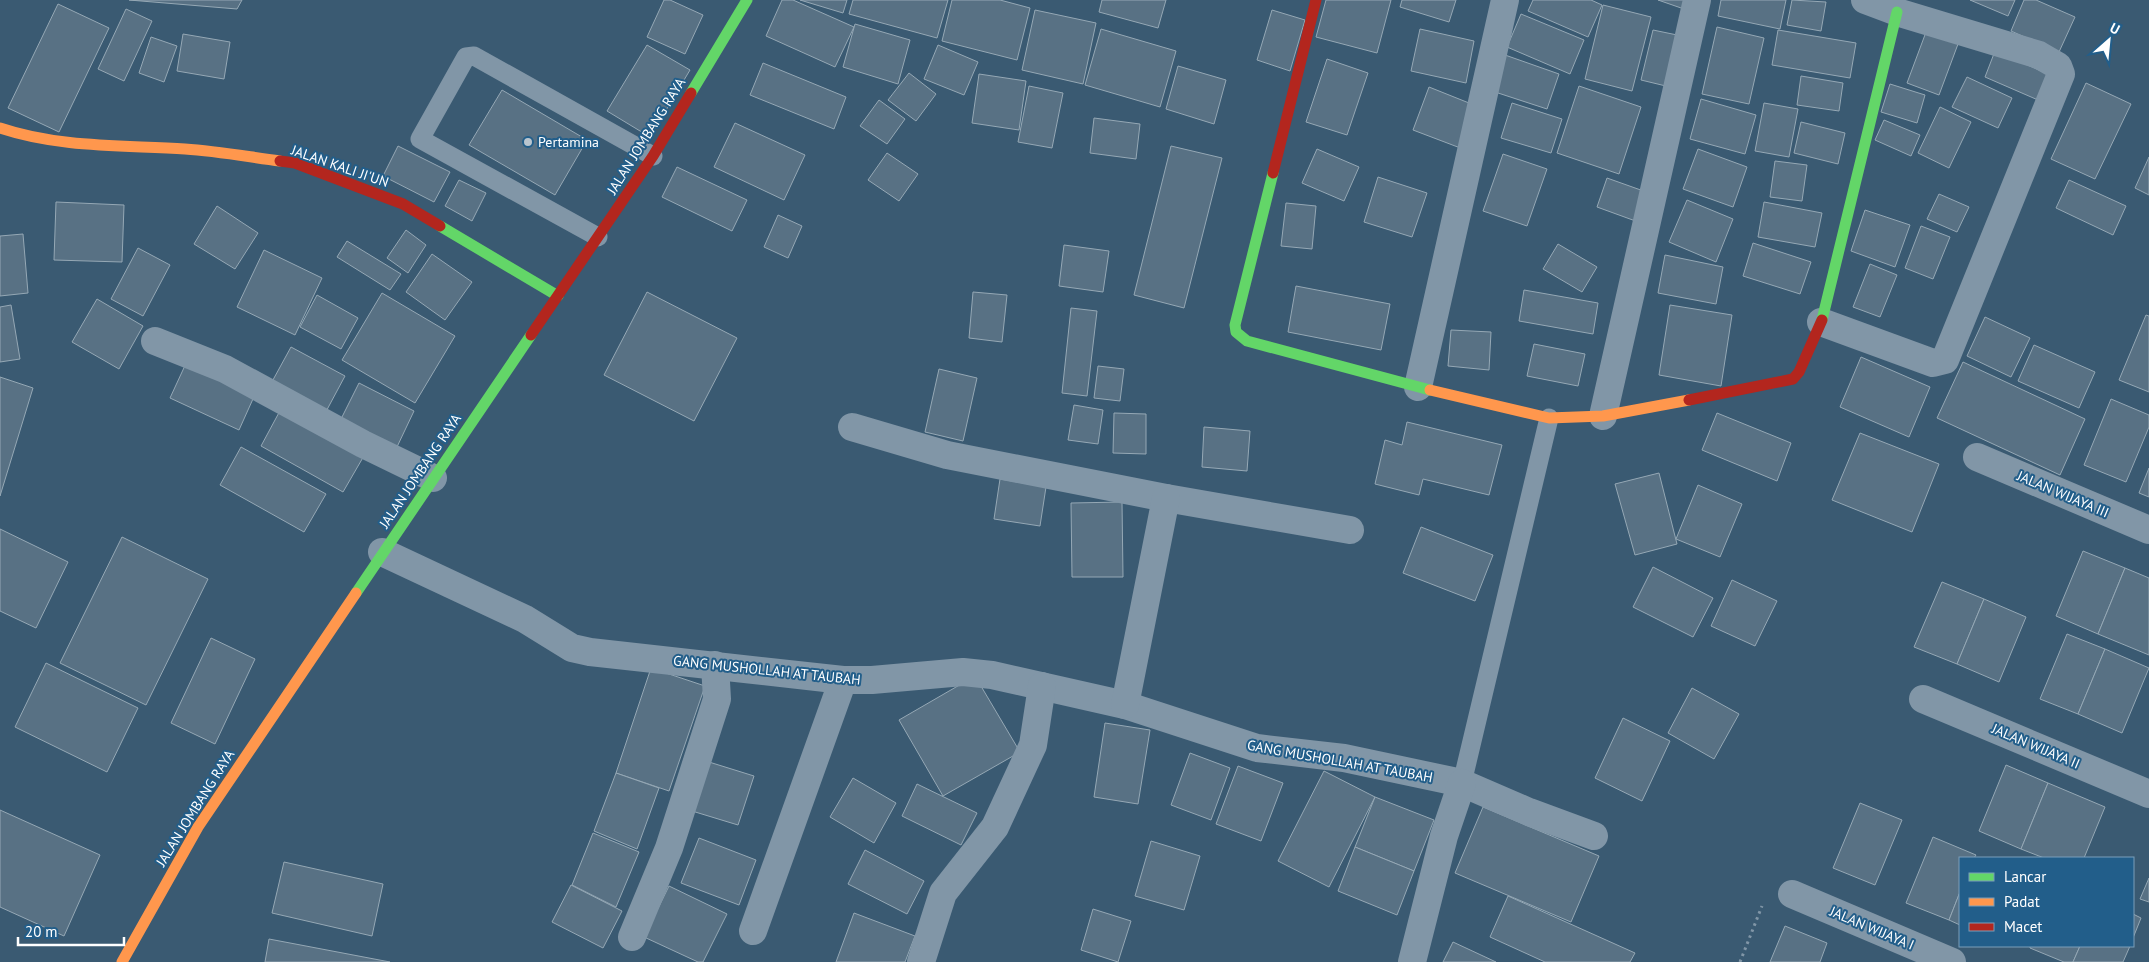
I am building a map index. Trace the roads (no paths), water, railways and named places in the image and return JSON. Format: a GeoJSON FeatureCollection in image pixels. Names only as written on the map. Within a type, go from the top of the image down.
{"type":"FeatureCollection","features":[{"type":"Feature","properties":{"kind":"street","name":"JALAN JOMBANG RAYA"},"geometry":{"type":"LineString","coordinates":[[122,962],[198,827],[382,552],[654,156],[748,0]]}},
{"type":"Feature","properties":{"kind":"street"},"geometry":{"type":"LineString","coordinates":[[1316,0],[1235,325],[1236,332],[1247,341],[1418,387],[1549,418],[1603,416],[1782,383],[1793,379],[1811,350],[1821,322],[1897,12]]}},
{"type":"Feature","properties":{"kind":"street"},"geometry":{"type":"LineString","coordinates":[[1418,387],[1505,0]]}},
{"type":"Feature","properties":{"kind":"street"},"geometry":{"type":"LineString","coordinates":[[1603,416],[1698,0]]}},
{"type":"Feature","properties":{"kind":"street"},"geometry":{"type":"LineString","coordinates":[[1821,322],[1933,363],[1945,360],[2060,79],[2061,70],[2058,66],[2039,55],[1897,12],[1865,0]]}},
{"type":"Feature","properties":{"kind":"street","name":"JALAN KALI JI'UN"},"geometry":{"type":"LineString","coordinates":[[0,128],[18,134],[62,142],[188,149],[295,163],[403,204],[558,296]]}},
{"type":"Feature","properties":{"kind":"street"},"geometry":{"type":"LineString","coordinates":[[155,341],[225,369],[363,444],[433,478]]}},
{"type":"Feature","properties":{"kind":"street"},"geometry":{"type":"LineString","coordinates":[[852,427],[947,455],[1166,498],[1350,530]]}},
{"type":"Feature","properties":{"kind":"street","name":"JALAN WIJAYA III"},"geometry":{"type":"LineString","coordinates":[[1977,457],[2149,530]]}},
{"type":"Feature","properties":{"kind":"street"},"geometry":{"type":"LineString","coordinates":[[1125,705],[1166,498]]}},
{"type":"Feature","properties":{"kind":"street","name":"GANG MUSHOLLAH AT TAUBAH"},"geometry":{"type":"LineString","coordinates":[[382,552],[525,619],[572,648],[590,652],[843,680],[872,680],[964,672],[992,675],[1125,705],[1257,748],[1344,758],[1462,783],[1528,812],[1594,836]]}},
{"type":"Feature","properties":{"kind":"street"},"geometry":{"type":"LineString","coordinates":[[632,937],[669,848],[717,699],[715,666]]}},
{"type":"Feature","properties":{"kind":"street"},"geometry":{"type":"LineString","coordinates":[[753,931],[843,680]]}},
{"type":"Feature","properties":{"kind":"street"},"geometry":{"type":"LineString","coordinates":[[921,962],[944,893],[995,827],[1033,745],[1042,686]]}},
{"type":"Feature","properties":{"kind":"street","name":"JALAN WIJAYA II"},"geometry":{"type":"LineString","coordinates":[[1923,699],[2149,794]]}},
{"type":"Feature","properties":{"kind":"street"},"geometry":{"type":"LineString","coordinates":[[1412,962],[1444,836],[1462,783]]}},
{"type":"Feature","properties":{"kind":"street","name":"JALAN WIJAYA I"},"geometry":{"type":"LineString","coordinates":[[1792,894],[1952,962]]}},
{"type":"Feature","properties":{"kind":"lane"},"geometry":{"type":"LineString","coordinates":[[598,237],[516,182],[422,142],[420,136],[466,58],[470,55],[555,111],[654,156]]}},
{"type":"Feature","properties":{"kind":"lane"},"geometry":{"type":"LineString","coordinates":[[1462,783],[1549,418]]}},
{"type":"Feature","properties":{"kind":"place","name":"Pertamina"},"geometry":{"type":"Point","coordinates":[528,142]}}]}
